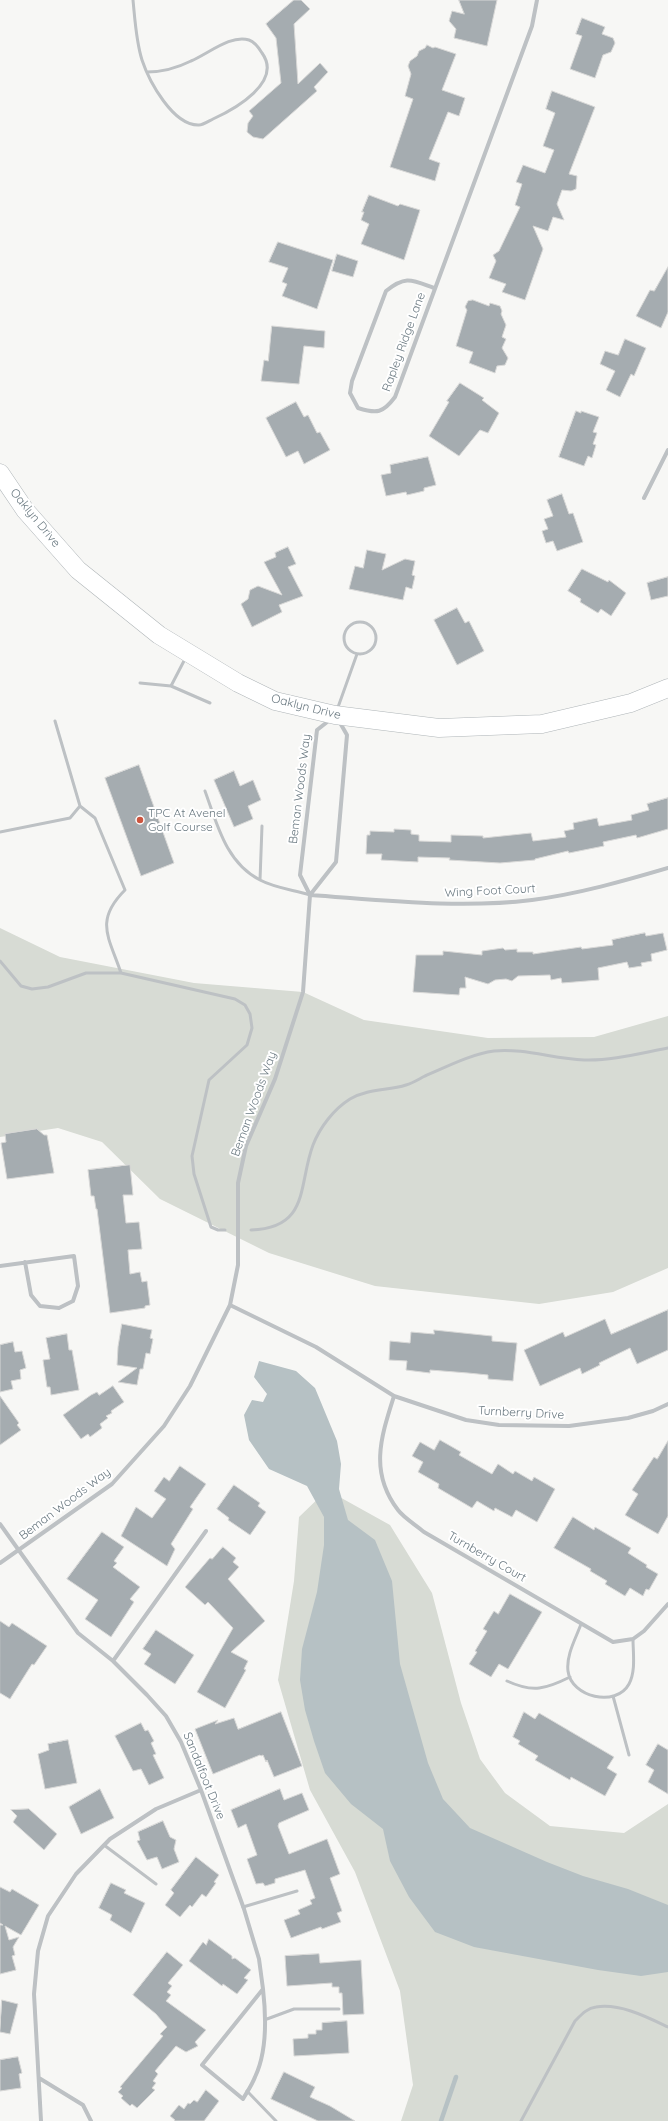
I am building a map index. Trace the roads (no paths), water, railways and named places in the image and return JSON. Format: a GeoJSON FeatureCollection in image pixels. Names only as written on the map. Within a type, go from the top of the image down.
{"type":"FeatureCollection","features":[{"type":"Feature","properties":{"kind":"street","name":"Rapley Ridge Lane"},"geometry":{"type":"LineString","coordinates":[[434,288],[412,280],[398,281],[386,291],[352,381],[350,394],[358,408],[373,413],[386,408],[395,397],[532,26],[537,0]]}},
{"type":"Feature","properties":{"kind":"street"},"geometry":{"type":"LineString","coordinates":[[644,498],[668,450]]}},
{"type":"Feature","properties":{"kind":"street","name":"Oaklyn Drive"},"geometry":{"type":"LineString","coordinates":[[4,483],[25,510],[78,570],[159,635],[238,683],[275,701],[335,715],[438,728],[542,724],[631,703],[668,688]]}},
{"type":"Feature","properties":{"kind":"street"},"geometry":{"type":"LineString","coordinates":[[310,895],[336,862],[347,735],[335,715]]}},
{"type":"Feature","properties":{"kind":"street","name":"Beman Woods Way"},"geometry":{"type":"LineString","coordinates":[[0,1563],[112,1484],[164,1426],[190,1386],[230,1305],[238,1265],[238,1183],[246,1146],[275,1079],[302,992],[310,895],[300,875],[317,730],[335,715]]}},
{"type":"Feature","properties":{"kind":"street","name":"Wing Foot Court"},"geometry":{"type":"LineString","coordinates":[[310,895],[439,904],[532,900],[618,882],[668,868]]}},
{"type":"Feature","properties":{"kind":"street"},"geometry":{"type":"LineString","coordinates":[[0,1266],[25,1262],[74,1256],[78,1286],[73,1301],[59,1308],[40,1306],[30,1295],[25,1262]]}},
{"type":"Feature","properties":{"kind":"street","name":"Turnberry Drive"},"geometry":{"type":"LineString","coordinates":[[230,1305],[316,1347],[394,1396],[466,1420],[499,1425],[576,1425],[628,1418],[653,1411],[668,1404]]}},
{"type":"Feature","properties":{"kind":"street","name":"Turnberry Court"},"geometry":{"type":"LineString","coordinates":[[394,1396],[382,1434],[379,1468],[385,1490],[398,1511],[424,1532],[613,1642],[633,1638],[644,1631],[668,1604]]}},
{"type":"Feature","properties":{"kind":"street","name":"Sandalfoot Drive"},"geometry":{"type":"LineString","coordinates":[[0,1524],[18,1551],[78,1632],[113,1661],[166,1716],[181,1742],[201,1790],[243,1907],[259,1959],[267,2019],[256,2077],[247,2091]]}},
{"type":"Feature","properties":{"kind":"street"},"geometry":{"type":"LineString","coordinates":[[113,1661],[206,1531]]}},
{"type":"Feature","properties":{"kind":"street"},"geometry":{"type":"LineString","coordinates":[[41,2121],[34,1994],[38,1951],[48,1916],[76,1874],[110,1838],[156,1809],[201,1790]]}},
{"type":"Feature","properties":{"kind":"street"},"geometry":{"type":"LineString","coordinates":[[247,2091],[243,2099],[202,2065],[263,1989]]}},
{"type":"Feature","properties":{"kind":"street"},"geometry":{"type":"LineString","coordinates":[[39,2078],[82,2105],[90,2121]]}},
{"type":"Feature","properties":{"kind":"lane"},"geometry":{"type":"LineString","coordinates":[[133,0],[142,60],[147,72],[154,86],[171,110],[183,121],[200,125],[227,113],[253,95],[266,77],[268,68],[265,56],[257,46],[250,40],[237,39],[190,62],[160,72],[147,72]]}},
{"type":"Feature","properties":{"kind":"lane"},"geometry":{"type":"LineString","coordinates":[[361,623],[370,626],[373,630],[375,640],[371,649],[367,652],[357,654],[348,649],[344,639],[344,634],[350,625],[361,623]]}},
{"type":"Feature","properties":{"kind":"lane"},"geometry":{"type":"LineString","coordinates":[[171,686],[188,654]]}},
{"type":"Feature","properties":{"kind":"lane"},"geometry":{"type":"LineString","coordinates":[[335,715],[357,654]]}},
{"type":"Feature","properties":{"kind":"lane"},"geometry":{"type":"LineString","coordinates":[[140,683],[171,686],[210,703]]}},
{"type":"Feature","properties":{"kind":"lane"},"geometry":{"type":"LineString","coordinates":[[55,721],[80,806],[95,818],[125,890],[113,902],[107,916],[106,928],[121,973]]}},
{"type":"Feature","properties":{"kind":"lane"},"geometry":{"type":"LineString","coordinates":[[205,791],[224,843],[239,866],[260,880],[310,895]]}},
{"type":"Feature","properties":{"kind":"lane"},"geometry":{"type":"LineString","coordinates":[[0,832],[70,818],[80,806]]}},
{"type":"Feature","properties":{"kind":"lane"},"geometry":{"type":"LineString","coordinates":[[260,880],[262,826]]}},
{"type":"Feature","properties":{"kind":"lane"},"geometry":{"type":"LineString","coordinates":[[0,961],[21,986],[32,989],[48,987],[86,973],[121,973],[235,999],[245,1005],[250,1014],[252,1028],[247,1045],[210,1080],[192,1156],[194,1174],[211,1227],[218,1230],[225,1230]]}},
{"type":"Feature","properties":{"kind":"lane"},"geometry":{"type":"LineString","coordinates":[[251,1230],[267,1229],[281,1223],[296,1210],[312,1147],[320,1129],[350,1099],[367,1092],[406,1086],[465,1060],[492,1052],[512,1051],[585,1060],[611,1058],[668,1048]]}},
{"type":"Feature","properties":{"kind":"lane"},"geometry":{"type":"LineString","coordinates":[[582,1624],[571,1651],[568,1663],[570,1677],[582,1691],[591,1695],[618,1695],[629,1685],[632,1671],[633,1638]]}},
{"type":"Feature","properties":{"kind":"lane"},"geometry":{"type":"LineString","coordinates":[[507,1681],[517,1686],[534,1689],[545,1688],[570,1677]]}},
{"type":"Feature","properties":{"kind":"lane"},"geometry":{"type":"LineString","coordinates":[[612,1696],[629,1755]]}},
{"type":"Feature","properties":{"kind":"lane"},"geometry":{"type":"LineString","coordinates":[[104,1845],[156,1884]]}},
{"type":"Feature","properties":{"kind":"lane"},"geometry":{"type":"LineString","coordinates":[[243,1907],[297,1891]]}},
{"type":"Feature","properties":{"kind":"lane"},"geometry":{"type":"LineString","coordinates":[[521,2121],[575,2021],[583,2013],[595,2007],[624,2009],[668,2027]]}},
{"type":"Feature","properties":{"kind":"lane"},"geometry":{"type":"LineString","coordinates":[[267,2019],[294,2009],[339,2009]]}},
{"type":"Feature","properties":{"kind":"lane"},"geometry":{"type":"LineString","coordinates":[[247,2091],[276,2121]]}},
{"type":"Feature","properties":{"kind":"waterway"},"geometry":{"type":"LineString","coordinates":[[441,2121],[456,2077]]}},
{"type":"Feature","properties":{"kind":"place","name":"TPC At Avenel Golf Course"},"geometry":{"type":"Point","coordinates":[140,820]}}]}
